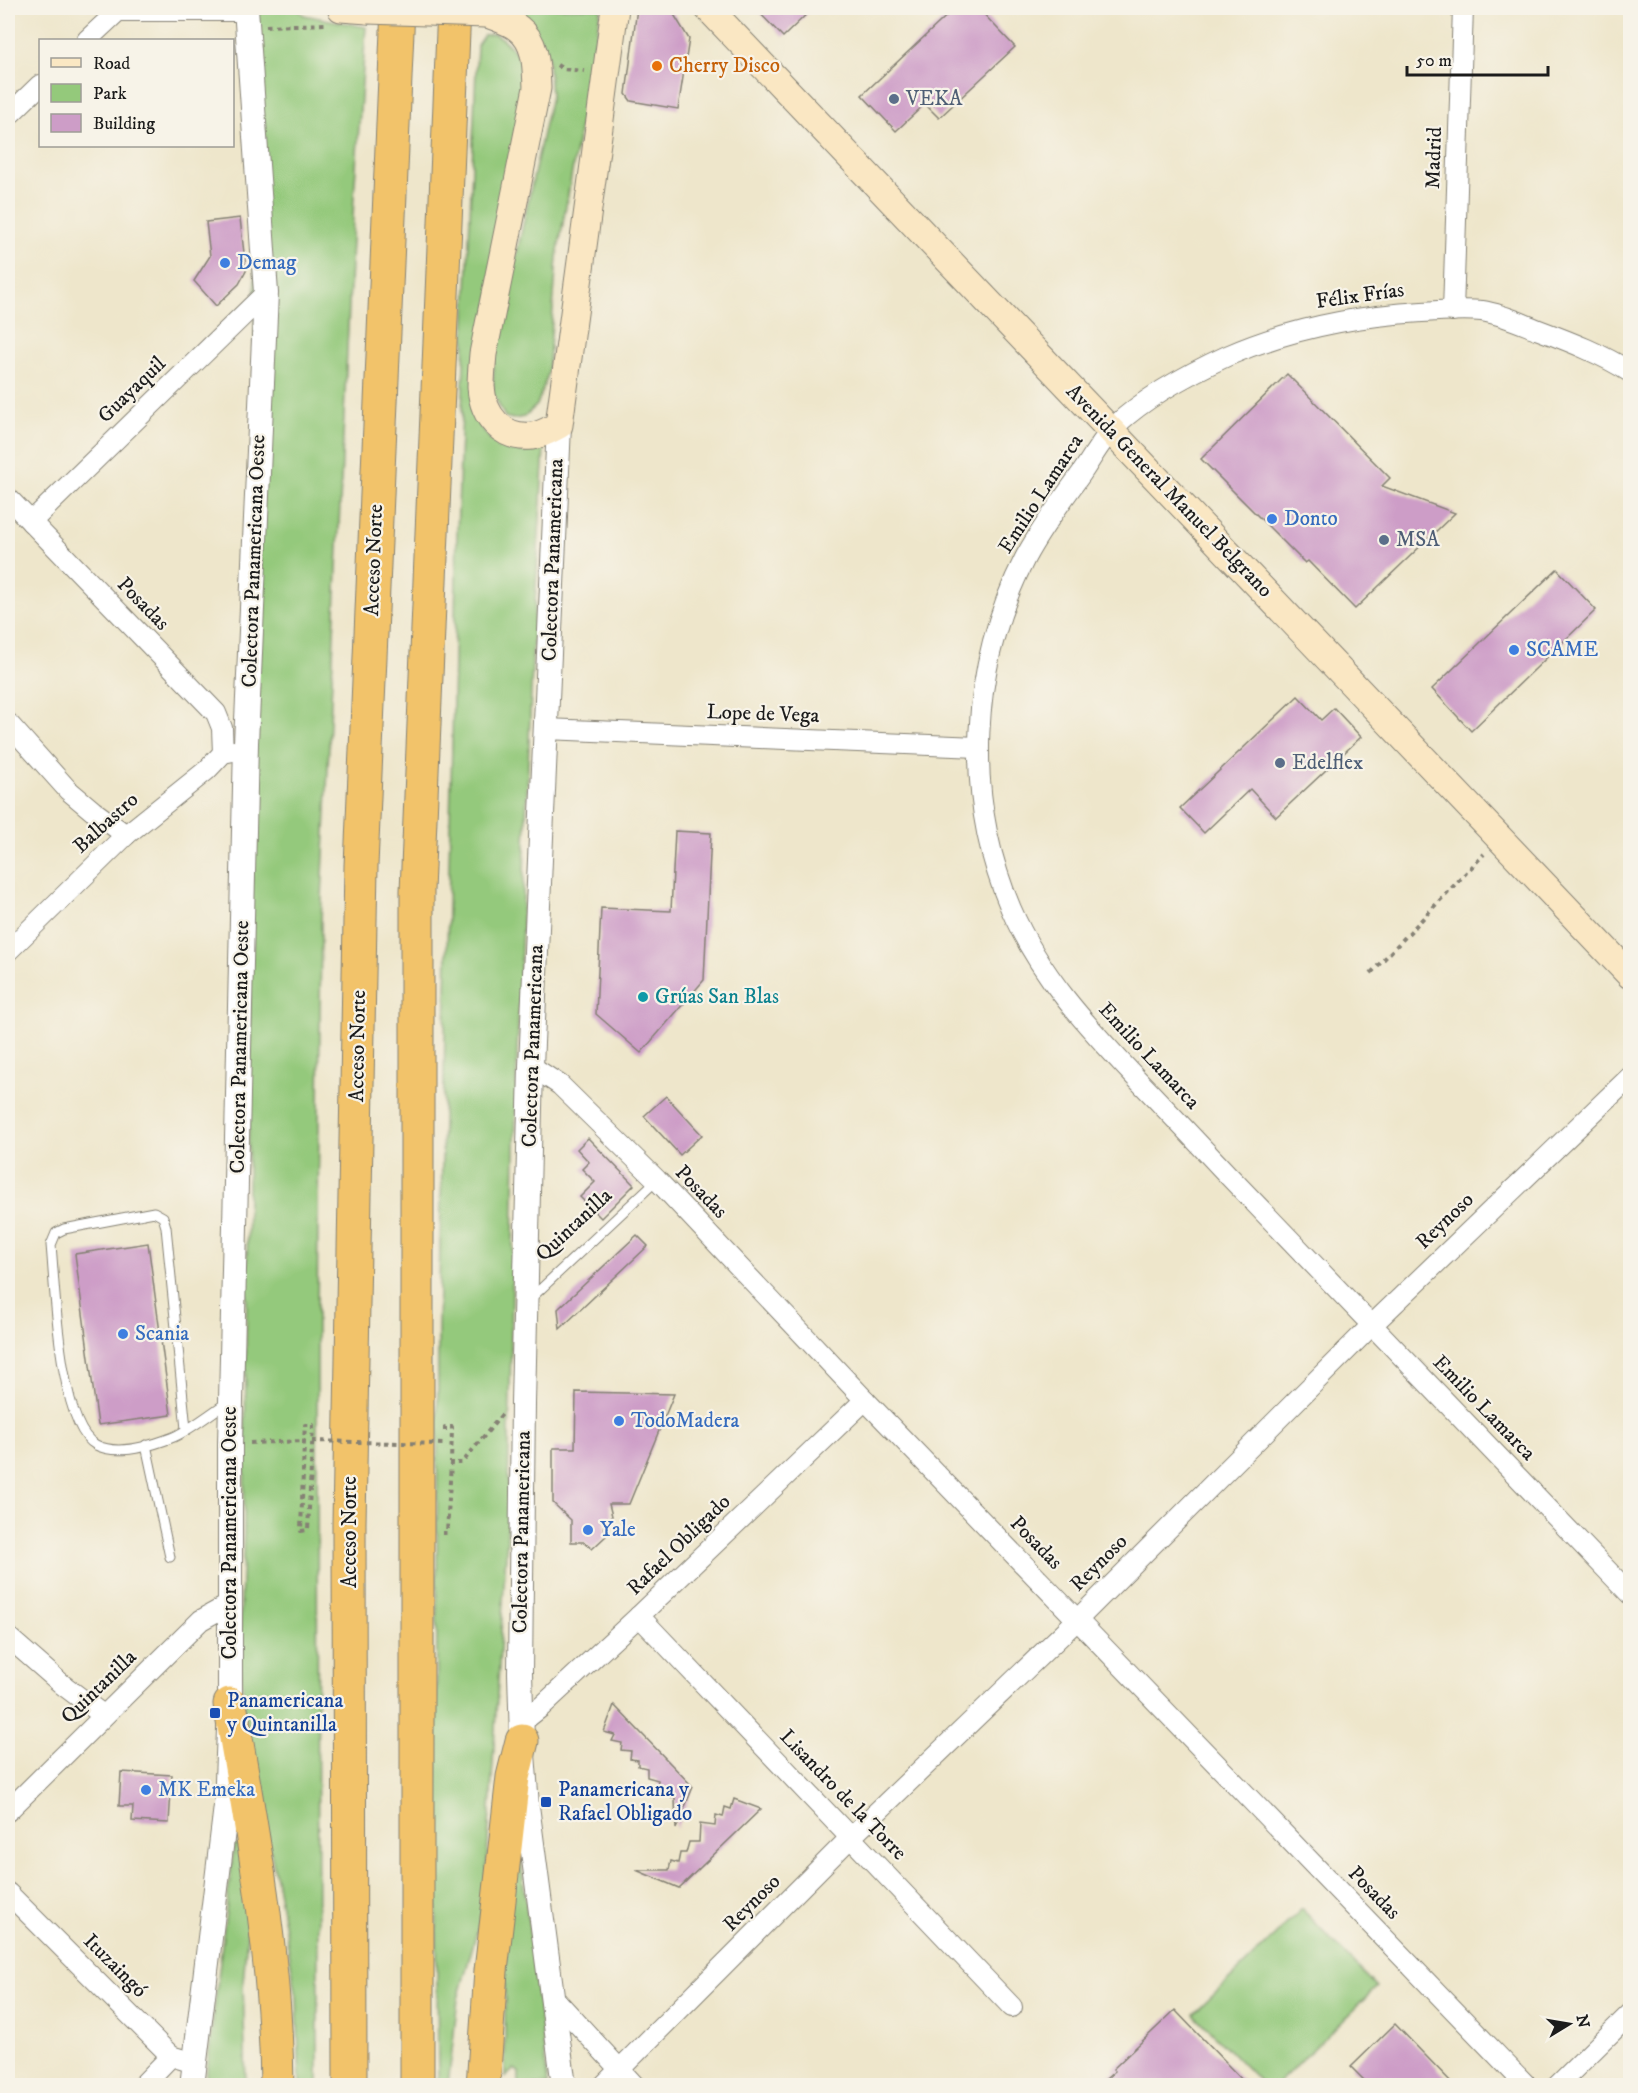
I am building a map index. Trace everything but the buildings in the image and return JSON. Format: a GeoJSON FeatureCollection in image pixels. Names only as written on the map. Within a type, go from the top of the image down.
{"type":"FeatureCollection","features":[{"type":"Feature","properties":{"kind":"highway"},"geometry":{"type":"LineString","coordinates":[[417,2085],[417,891],[454,8]]}},
{"type":"Feature","properties":{"kind":"highway","name":"Acceso Norte"},"geometry":{"type":"LineString","coordinates":[[350,2085],[349,1523],[361,878],[383,9]]}},
{"type":"Feature","properties":{"kind":"highway"},"geometry":{"type":"LineString","coordinates":[[230,1704],[252,1829],[268,1941],[277,2085]]}},
{"type":"Feature","properties":{"kind":"highway"},"geometry":{"type":"LineString","coordinates":[[483,2085],[491,1971],[513,1777],[522,1731]]}},
{"type":"Feature","properties":{"kind":"main road","name":"Colectora Panamericana"},"geometry":{"type":"LineString","coordinates":[[559,425],[615,8]]}},
{"type":"Feature","properties":{"kind":"main road","name":"Avenida General Manuel Belgrano"},"geometry":{"type":"LineString","coordinates":[[708,8],[1630,975]]}},
{"type":"Feature","properties":{"kind":"main road"},"geometry":{"type":"LineString","coordinates":[[333,16],[383,9],[494,12],[519,28],[530,43],[536,59],[537,88],[483,354],[481,389],[486,411],[493,423],[504,431],[533,436],[559,425]]}},
{"type":"Feature","properties":{"kind":"street","name":"Madrid"},"geometry":{"type":"LineString","coordinates":[[1453,311],[1464,8]]}},
{"type":"Feature","properties":{"kind":"street"},"geometry":{"type":"LineString","coordinates":[[88,39],[117,9],[246,15]]}},
{"type":"Feature","properties":{"kind":"street","name":"Colectora Panamericana Oeste"},"geometry":{"type":"LineString","coordinates":[[193,2074],[226,1806],[230,1704],[230,1445],[247,747],[266,293],[246,15]]}},
{"type":"Feature","properties":{"kind":"street"},"geometry":{"type":"LineString","coordinates":[[8,116],[39,86]]}},
{"type":"Feature","properties":{"kind":"street","name":"Guayaquil"},"geometry":{"type":"LineString","coordinates":[[31,522],[266,293]]}},
{"type":"Feature","properties":{"kind":"street","name":"Félix Frías"},"geometry":{"type":"LineString","coordinates":[[1111,430],[1157,394],[1218,360],[1256,344],[1300,329],[1401,314],[1453,311],[1487,312],[1504,316],[1591,350],[1630,372]]}},
{"type":"Feature","properties":{"kind":"street","name":"Colectora Panamericana"},"geometry":{"type":"LineString","coordinates":[[559,425],[531,1066],[523,1403],[520,1673],[527,1806],[564,2085]]}},
{"type":"Feature","properties":{"kind":"street","name":"Emilio Lamarca"},"geometry":{"type":"LineString","coordinates":[[1111,430],[1032,546],[1004,605],[985,682],[980,711],[978,747],[980,791],[985,825],[998,876],[1013,912],[1034,953],[1077,1015],[1371,1326],[1630,1594]]}},
{"type":"Feature","properties":{"kind":"street","name":"Posadas"},"geometry":{"type":"LineString","coordinates":[[8,498],[216,713],[222,728],[223,753]]}},
{"type":"Feature","properties":{"kind":"street","name":"Lope de Vega"},"geometry":{"type":"LineString","coordinates":[[546,729],[978,747]]}},
{"type":"Feature","properties":{"kind":"street"},"geometry":{"type":"LineString","coordinates":[[9,730],[68,790],[126,835]]}},
{"type":"Feature","properties":{"kind":"street"},"geometry":{"type":"LineString","coordinates":[[223,753],[247,747]]}},
{"type":"Feature","properties":{"kind":"street","name":"Balbastro"},"geometry":{"type":"LineString","coordinates":[[8,951],[126,835],[207,770],[223,753]]}},
{"type":"Feature","properties":{"kind":"street","name":"Posadas"},"geometry":{"type":"LineString","coordinates":[[531,1066],[560,1085],[657,1180],[865,1400],[1527,2085]]}},
{"type":"Feature","properties":{"kind":"street","name":"Reynoso"},"geometry":{"type":"LineString","coordinates":[[603,2085],[851,1837],[1077,1620],[1371,1326],[1630,1077]]}},
{"type":"Feature","properties":{"kind":"street","name":"Rafael Obligado"},"geometry":{"type":"LineString","coordinates":[[522,1731],[541,1707],[865,1400]]}},
{"type":"Feature","properties":{"kind":"street","name":"Quintanilla"},"geometry":{"type":"LineString","coordinates":[[8,1811],[201,1620],[230,1604]]}},
{"type":"Feature","properties":{"kind":"street","name":"Lisandro de la Torre"},"geometry":{"type":"LineString","coordinates":[[639,1616],[1012,2007]]}},
{"type":"Feature","properties":{"kind":"street"},"geometry":{"type":"LineString","coordinates":[[8,1637],[63,1685],[103,1715]]}},
{"type":"Feature","properties":{"kind":"street","name":"Ituzaingó"},"geometry":{"type":"LineString","coordinates":[[8,1893],[171,2056],[193,2074]]}},
{"type":"Feature","properties":{"kind":"street"},"geometry":{"type":"LineString","coordinates":[[551,1995],[635,2085]]}},
{"type":"Feature","properties":{"kind":"street"},"geometry":{"type":"LineString","coordinates":[[1557,2085],[1630,2014]]}},
{"type":"Feature","properties":{"kind":"street"},"geometry":{"type":"LineString","coordinates":[[142,2085],[171,2056]]}},
{"type":"Feature","properties":{"kind":"lane","name":"Quintanilla"},"geometry":{"type":"LineString","coordinates":[[525,1304],[657,1180]]}},
{"type":"Feature","properties":{"kind":"lane"},"geometry":{"type":"LineString","coordinates":[[186,1429],[166,1227],[163,1217],[154,1212],[64,1229],[56,1233],[51,1245],[65,1384],[75,1418],[85,1437],[107,1450],[146,1445],[173,1438],[231,1400]]}},
{"type":"Feature","properties":{"kind":"lane"},"geometry":{"type":"LineString","coordinates":[[146,1445],[170,1557]]}},
{"type":"Feature","properties":{"kind":"path"},"geometry":{"type":"LineString","coordinates":[[246,15],[333,16]]}},
{"type":"Feature","properties":{"kind":"path"},"geometry":{"type":"LineString","coordinates":[[554,63],[563,69],[606,72]]}},
{"type":"Feature","properties":{"kind":"path"},"geometry":{"type":"LineString","coordinates":[[1371,973],[1499,838]]}},
{"type":"Feature","properties":{"kind":"path"},"geometry":{"type":"LineString","coordinates":[[451,1463],[462,1463],[501,1414],[523,1403]]}},
{"type":"Feature","properties":{"kind":"path"},"geometry":{"type":"LineString","coordinates":[[305,1425],[313,1425],[309,1530],[301,1531],[304,1441],[305,1425]]}},
{"type":"Feature","properties":{"kind":"path"},"geometry":{"type":"LineString","coordinates":[[441,1522],[441,1533],[447,1533],[452,1427],[445,1427],[443,1455]]}},
{"type":"Feature","properties":{"kind":"path"},"geometry":{"type":"LineString","coordinates":[[230,1445],[304,1441]]}},
{"type":"Feature","properties":{"kind":"path"},"geometry":{"type":"LineString","coordinates":[[312,1441],[444,1444]]}},
{"type":"Feature","properties":{"kind":"green space"},"geometry":{"type":"Polygon","coordinates":[[[255,8],[296,8],[304,15],[366,27],[354,196],[321,921],[317,1319],[318,2086],[300,2085],[297,1997],[247,1735],[239,1655],[244,1528],[254,678],[255,8]]]}},
{"type":"Feature","properties":{"kind":"green space"},"geometry":{"type":"Polygon","coordinates":[[[528,8],[601,8],[557,257],[548,374],[537,405],[524,417],[513,419],[505,417],[493,393],[494,359],[551,96],[548,56],[518,15],[528,8]]]}},
{"type":"Feature","properties":{"kind":"green space"},"geometry":{"type":"Polygon","coordinates":[[[495,34],[515,52],[527,77],[473,403],[480,426],[490,439],[507,450],[525,452],[544,447],[533,639],[517,1053],[507,1538],[484,1906],[458,1999],[448,2085],[438,2086],[436,1842],[438,1328],[457,533],[477,45],[484,35],[495,34]]]}},
{"type":"Feature","properties":{"kind":"green space"},"geometry":{"type":"Polygon","coordinates":[[[516,1821],[548,2085],[519,2085],[519,2072],[514,2069],[505,2078],[505,1969],[516,1821]]]}},
{"type":"Feature","properties":{"kind":"green space"},"geometry":{"type":"Polygon","coordinates":[[[234,1845],[239,1845],[247,1891],[248,1922],[243,1984],[246,2085],[205,2086],[234,1845]]]}},
{"type":"Feature","properties":{"kind":"green space"},"geometry":{"type":"Polygon","coordinates":[[[1302,1909],[1377,1987],[1276,2085],[1263,2085],[1194,2014],[1302,1909]]]}},
{"type":"Feature","properties":{"kind":"place","name":"Cherry Disco"},"geometry":{"type":"Point","coordinates":[657,66]}},
{"type":"Feature","properties":{"kind":"place","name":"VEKA"},"geometry":{"type":"Point","coordinates":[894,99]}},
{"type":"Feature","properties":{"kind":"place","name":"Demag"},"geometry":{"type":"Point","coordinates":[225,263]}},
{"type":"Feature","properties":{"kind":"place","name":"Donto"},"geometry":{"type":"Point","coordinates":[1272,519]}},
{"type":"Feature","properties":{"kind":"place","name":"MSA"},"geometry":{"type":"Point","coordinates":[1384,540]}},
{"type":"Feature","properties":{"kind":"place","name":"SCAME"},"geometry":{"type":"Point","coordinates":[1514,650]}},
{"type":"Feature","properties":{"kind":"place","name":"Edelflex"},"geometry":{"type":"Point","coordinates":[1280,763]}},
{"type":"Feature","properties":{"kind":"place","name":"Grúas San Blas"},"geometry":{"type":"Point","coordinates":[643,997]}},
{"type":"Feature","properties":{"kind":"place","name":"Scania"},"geometry":{"type":"Point","coordinates":[123,1334]}},
{"type":"Feature","properties":{"kind":"place","name":"TodoMadera"},"geometry":{"type":"Point","coordinates":[619,1421]}},
{"type":"Feature","properties":{"kind":"place","name":"Yale"},"geometry":{"type":"Point","coordinates":[588,1530]}},
{"type":"Feature","properties":{"kind":"place","name":"Panamericana y Quintanilla"},"geometry":{"type":"Point","coordinates":[215,1713]}},
{"type":"Feature","properties":{"kind":"place","name":"MK Emeka"},"geometry":{"type":"Point","coordinates":[146,1790]}},
{"type":"Feature","properties":{"kind":"place","name":"Panamericana y Rafael Obligado"},"geometry":{"type":"Point","coordinates":[546,1802]}}]}
